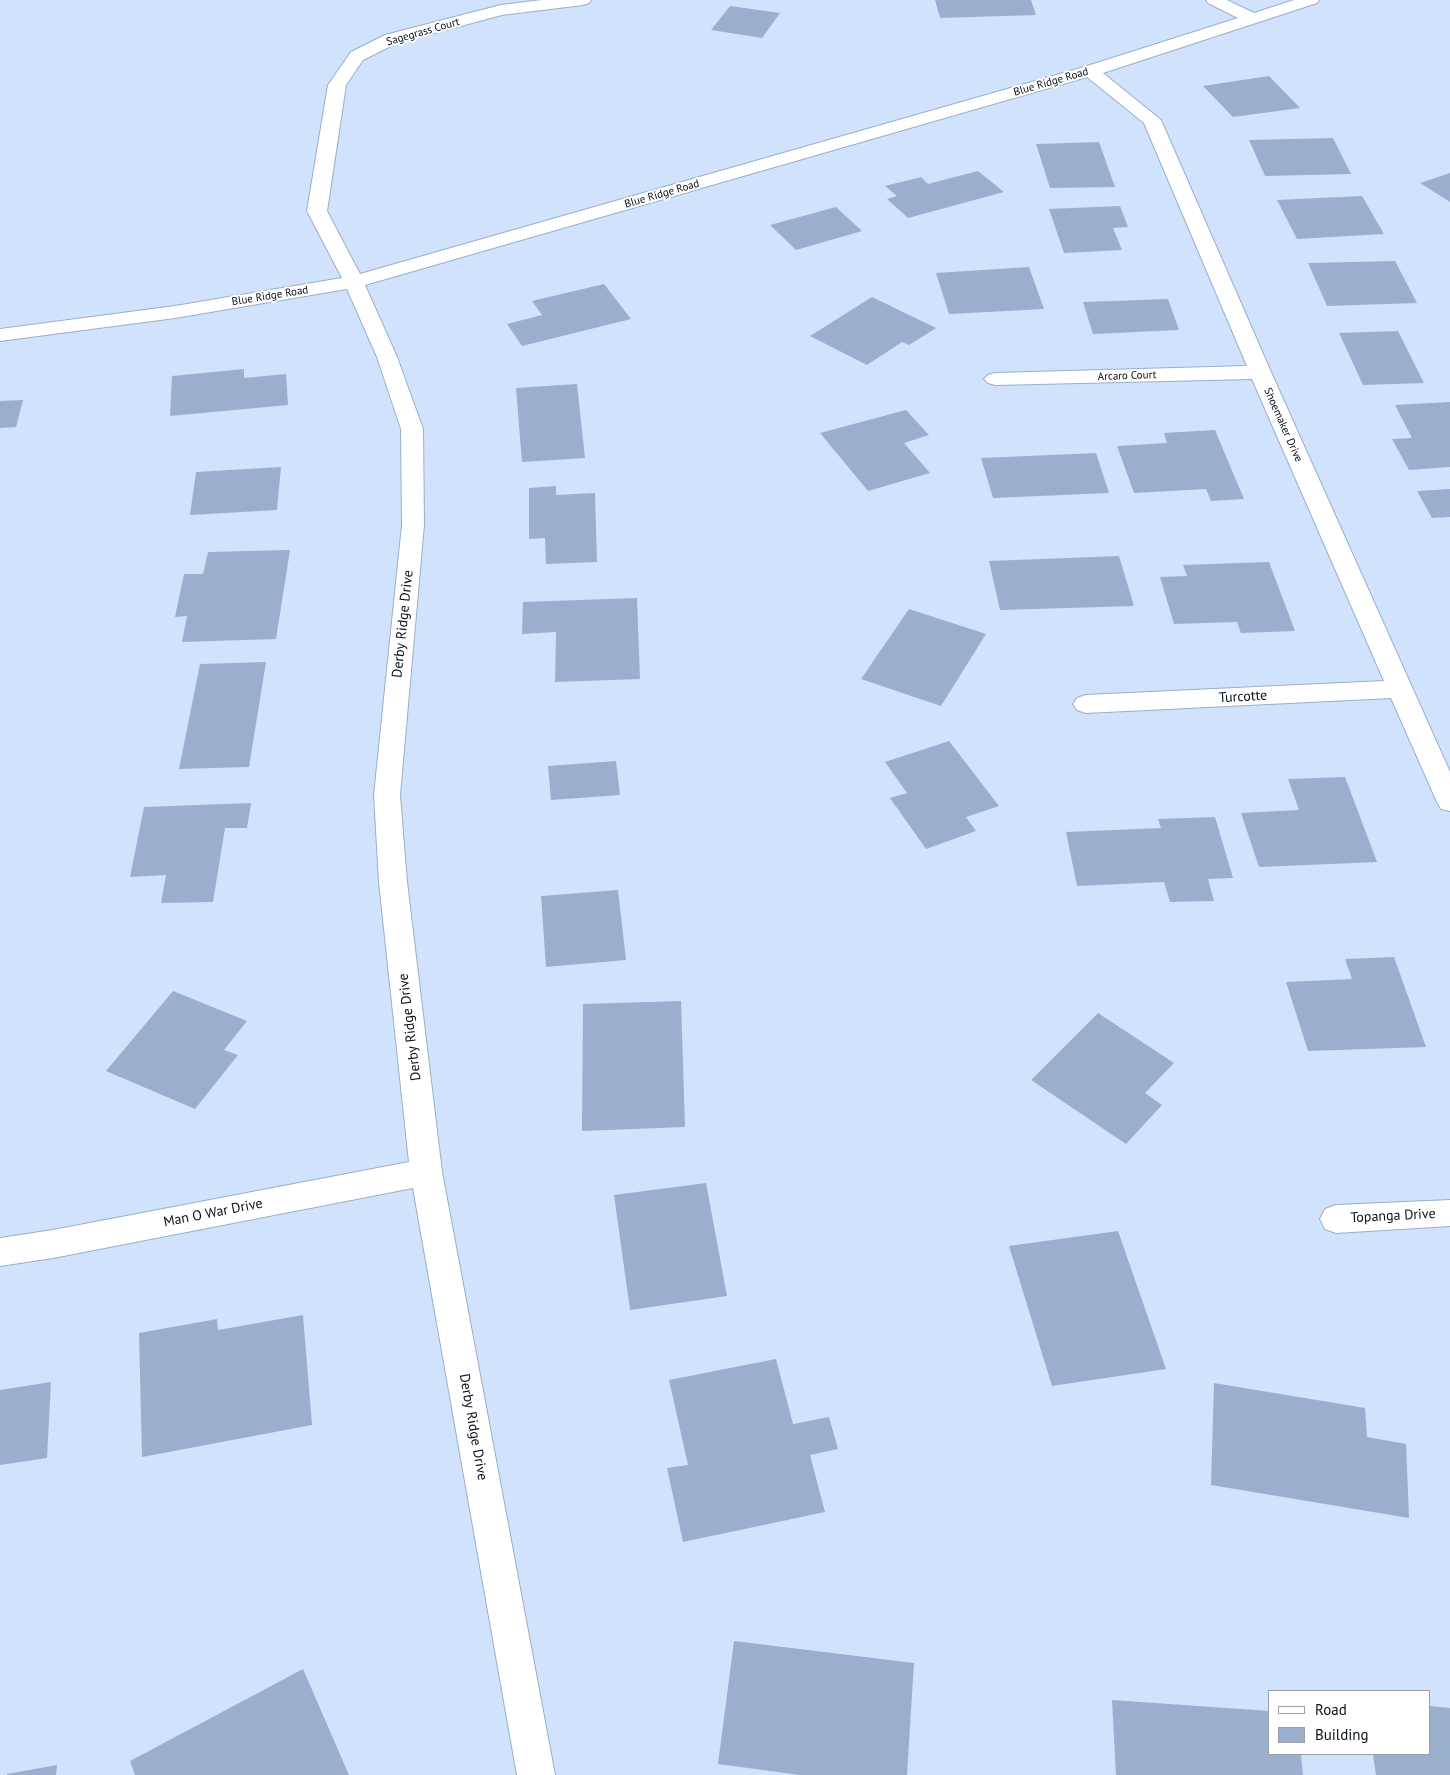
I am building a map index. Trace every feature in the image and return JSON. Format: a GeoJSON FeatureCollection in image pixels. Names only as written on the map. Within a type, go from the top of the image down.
{"type":"FeatureCollection","features":[{"type":"Feature","properties":{"kind":"street","name":"Sagegrass Court"},"geometry":{"type":"LineString","coordinates":[[354,282],[317,210],[337,86],[357,56],[391,38],[500,10],[583,0]]}},
{"type":"Feature","properties":{"kind":"street"},"geometry":{"type":"LineString","coordinates":[[1214,0],[1252,18]]}},
{"type":"Feature","properties":{"kind":"street","name":"Blue Ridge Road"},"geometry":{"type":"LineString","coordinates":[[0,335],[175,312],[354,282],[1090,71],[1311,0]]}},
{"type":"Feature","properties":{"kind":"street","name":"Shoemaker Drive"},"geometry":{"type":"LineString","coordinates":[[1090,71],[1152,120],[1260,372],[1450,802]]}},
{"type":"Feature","properties":{"kind":"street","name":"Derby Ridge Drive"},"geometry":{"type":"LineString","coordinates":[[354,282],[387,357],[412,429],[413,524],[387,795],[393,882],[426,1172],[536,1775]]}},
{"type":"Feature","properties":{"kind":"street","name":"Arcaro Court"},"geometry":{"type":"LineString","coordinates":[[995,379],[1260,372]]}},
{"type":"Feature","properties":{"kind":"street","name":"Turcotte"},"geometry":{"type":"LineString","coordinates":[[1086,704],[1400,689]]}},
{"type":"Feature","properties":{"kind":"street","name":"Man O War Drive"},"geometry":{"type":"LineString","coordinates":[[0,1252],[62,1242],[426,1172]]}},
{"type":"Feature","properties":{"kind":"street","name":"Topanga Drive"},"geometry":{"type":"LineString","coordinates":[[1336,1220],[1450,1212]]}},
{"type":"Feature","properties":{"kind":"building"},"geometry":{"type":"Polygon","coordinates":[[[935,0],[1031,0],[1036,15],[940,18],[935,0]]]}},
{"type":"Feature","properties":{"kind":"building"},"geometry":{"type":"Polygon","coordinates":[[[730,6],[780,13],[762,38],[711,30],[730,6]]]}},
{"type":"Feature","properties":{"kind":"building"},"geometry":{"type":"Polygon","coordinates":[[[1269,76],[1300,108],[1233,117],[1203,86],[1269,76]]]}},
{"type":"Feature","properties":{"kind":"building"},"geometry":{"type":"Polygon","coordinates":[[[1333,138],[1351,174],[1265,176],[1249,140],[1333,138]]]}},
{"type":"Feature","properties":{"kind":"building"},"geometry":{"type":"Polygon","coordinates":[[[1099,142],[1115,187],[1050,188],[1036,144],[1099,142]]]}},
{"type":"Feature","properties":{"kind":"building"},"geometry":{"type":"Polygon","coordinates":[[[978,171],[1004,192],[908,218],[887,199],[897,196],[885,186],[921,177],[928,184],[978,171]]]}},
{"type":"Feature","properties":{"kind":"building"},"geometry":{"type":"Polygon","coordinates":[[[1450,173],[1450,202],[1420,183],[1450,173]]]}},
{"type":"Feature","properties":{"kind":"building"},"geometry":{"type":"Polygon","coordinates":[[[1362,196],[1384,234],[1297,239],[1277,200],[1362,196]]]}},
{"type":"Feature","properties":{"kind":"building"},"geometry":{"type":"Polygon","coordinates":[[[1120,206],[1128,227],[1113,228],[1122,250],[1064,253],[1049,209],[1120,206]]]}},
{"type":"Feature","properties":{"kind":"building"},"geometry":{"type":"Polygon","coordinates":[[[836,207],[862,231],[796,250],[770,225],[836,207]]]}},
{"type":"Feature","properties":{"kind":"building"},"geometry":{"type":"Polygon","coordinates":[[[1395,261],[1417,303],[1327,306],[1308,263],[1395,261]]]}},
{"type":"Feature","properties":{"kind":"building"},"geometry":{"type":"Polygon","coordinates":[[[1029,267],[1044,309],[949,314],[936,273],[1029,267]]]}},
{"type":"Feature","properties":{"kind":"building"},"geometry":{"type":"Polygon","coordinates":[[[604,284],[631,319],[522,346],[507,324],[542,315],[532,301],[604,284]]]}},
{"type":"Feature","properties":{"kind":"building"},"geometry":{"type":"Polygon","coordinates":[[[872,297],[936,328],[909,345],[902,342],[867,365],[810,336],[872,297]]]}},
{"type":"Feature","properties":{"kind":"building"},"geometry":{"type":"Polygon","coordinates":[[[1168,299],[1179,330],[1093,334],[1083,302],[1168,299]]]}},
{"type":"Feature","properties":{"kind":"building"},"geometry":{"type":"Polygon","coordinates":[[[1398,331],[1424,383],[1363,385],[1339,333],[1398,331]]]}},
{"type":"Feature","properties":{"kind":"building"},"geometry":{"type":"Polygon","coordinates":[[[244,369],[244,378],[286,374],[288,405],[170,416],[172,376],[244,369]]]}},
{"type":"Feature","properties":{"kind":"building"},"geometry":{"type":"Polygon","coordinates":[[[577,384],[585,458],[522,462],[516,388],[577,384]]]}},
{"type":"Feature","properties":{"kind":"building"},"geometry":{"type":"Polygon","coordinates":[[[23,400],[16,427],[0,428],[0,401],[23,400]]]}},
{"type":"Feature","properties":{"kind":"building"},"geometry":{"type":"Polygon","coordinates":[[[1450,402],[1450,467],[1409,470],[1392,439],[1412,438],[1395,405],[1450,402]]]}},
{"type":"Feature","properties":{"kind":"building"},"geometry":{"type":"Polygon","coordinates":[[[906,410],[929,435],[904,443],[930,473],[868,491],[820,433],[906,410]]]}},
{"type":"Feature","properties":{"kind":"building"},"geometry":{"type":"Polygon","coordinates":[[[1215,430],[1244,499],[1211,501],[1206,489],[1134,493],[1117,446],[1167,443],[1164,433],[1215,430]]]}},
{"type":"Feature","properties":{"kind":"building"},"geometry":{"type":"Polygon","coordinates":[[[1096,453],[1109,493],[993,498],[981,458],[1096,453]]]}},
{"type":"Feature","properties":{"kind":"building"},"geometry":{"type":"Polygon","coordinates":[[[281,467],[277,510],[190,515],[196,472],[281,467]]]}},
{"type":"Feature","properties":{"kind":"building"},"geometry":{"type":"Polygon","coordinates":[[[556,486],[556,495],[595,493],[597,562],[546,564],[545,538],[529,539],[529,488],[556,486]]]}},
{"type":"Feature","properties":{"kind":"building"},"geometry":{"type":"Polygon","coordinates":[[[1450,489],[1450,517],[1432,518],[1417,491],[1450,489]]]}},
{"type":"Feature","properties":{"kind":"building"},"geometry":{"type":"Polygon","coordinates":[[[290,550],[276,639],[182,642],[187,616],[175,617],[184,574],[203,574],[208,552],[290,550]]]}},
{"type":"Feature","properties":{"kind":"building"},"geometry":{"type":"Polygon","coordinates":[[[1119,556],[1134,606],[1000,610],[989,561],[1119,556]]]}},
{"type":"Feature","properties":{"kind":"building"},"geometry":{"type":"Polygon","coordinates":[[[1269,562],[1295,631],[1241,633],[1237,622],[1174,624],[1160,577],[1187,576],[1183,565],[1269,562]]]}},
{"type":"Feature","properties":{"kind":"building"},"geometry":{"type":"Polygon","coordinates":[[[637,598],[640,679],[555,682],[556,632],[522,634],[523,602],[637,598]]]}},
{"type":"Feature","properties":{"kind":"building"},"geometry":{"type":"Polygon","coordinates":[[[909,609],[986,634],[941,706],[861,679],[909,609]]]}},
{"type":"Feature","properties":{"kind":"building"},"geometry":{"type":"Polygon","coordinates":[[[266,662],[249,767],[179,769],[200,664],[266,662]]]}},
{"type":"Feature","properties":{"kind":"building"},"geometry":{"type":"Polygon","coordinates":[[[949,741],[999,806],[966,817],[976,831],[926,849],[890,798],[907,793],[885,762],[949,741]]]}},
{"type":"Feature","properties":{"kind":"building"},"geometry":{"type":"Polygon","coordinates":[[[616,761],[620,795],[551,800],[548,766],[616,761]]]}},
{"type":"Feature","properties":{"kind":"building"},"geometry":{"type":"Polygon","coordinates":[[[1345,777],[1377,862],[1259,867],[1241,813],[1299,810],[1288,779],[1345,777]]]}},
{"type":"Feature","properties":{"kind":"building"},"geometry":{"type":"Polygon","coordinates":[[[251,803],[247,828],[225,828],[213,902],[161,903],[166,875],[130,877],[144,807],[251,803]]]}},
{"type":"Feature","properties":{"kind":"building"},"geometry":{"type":"Polygon","coordinates":[[[1215,817],[1233,878],[1208,879],[1214,901],[1170,902],[1164,882],[1077,886],[1066,832],[1161,828],[1158,819],[1215,817]]]}},
{"type":"Feature","properties":{"kind":"building"},"geometry":{"type":"Polygon","coordinates":[[[618,890],[626,960],[546,967],[541,896],[618,890]]]}},
{"type":"Feature","properties":{"kind":"building"},"geometry":{"type":"Polygon","coordinates":[[[1394,957],[1426,1047],[1308,1051],[1286,982],[1352,979],[1345,959],[1394,957]]]}},
{"type":"Feature","properties":{"kind":"building"},"geometry":{"type":"Polygon","coordinates":[[[173,991],[247,1021],[224,1050],[238,1055],[195,1109],[106,1071],[173,991]]]}},
{"type":"Feature","properties":{"kind":"building"},"geometry":{"type":"Polygon","coordinates":[[[681,1001],[685,1127],[582,1131],[583,1004],[681,1001]]]}},
{"type":"Feature","properties":{"kind":"building"},"geometry":{"type":"Polygon","coordinates":[[[1098,1013],[1174,1063],[1145,1093],[1162,1105],[1126,1144],[1031,1080],[1098,1013]]]}},
{"type":"Feature","properties":{"kind":"building"},"geometry":{"type":"Polygon","coordinates":[[[706,1183],[727,1296],[630,1310],[614,1195],[706,1183]]]}},
{"type":"Feature","properties":{"kind":"building"},"geometry":{"type":"Polygon","coordinates":[[[1118,1231],[1166,1369],[1052,1386],[1009,1246],[1118,1231]]]}},
{"type":"Feature","properties":{"kind":"building"},"geometry":{"type":"Polygon","coordinates":[[[303,1315],[312,1425],[142,1457],[139,1333],[217,1319],[218,1330],[303,1315]]]}},
{"type":"Feature","properties":{"kind":"building"},"geometry":{"type":"Polygon","coordinates":[[[776,1359],[793,1424],[829,1417],[838,1449],[810,1455],[825,1512],[683,1542],[667,1468],[688,1465],[669,1380],[776,1359]]]}},
{"type":"Feature","properties":{"kind":"building"},"geometry":{"type":"Polygon","coordinates":[[[51,1382],[47,1458],[0,1465],[0,1390],[51,1382]]]}},
{"type":"Feature","properties":{"kind":"building"},"geometry":{"type":"Polygon","coordinates":[[[1214,1383],[1365,1408],[1367,1437],[1406,1444],[1409,1518],[1211,1485],[1214,1383]]]}},
{"type":"Feature","properties":{"kind":"building"},"geometry":{"type":"Polygon","coordinates":[[[734,1641],[914,1663],[907,1775],[800,1775],[718,1764],[734,1641]]]}},
{"type":"Feature","properties":{"kind":"building"},"geometry":{"type":"Polygon","coordinates":[[[303,1669],[349,1775],[135,1775],[130,1761],[303,1669]]]}},
{"type":"Feature","properties":{"kind":"building"},"geometry":{"type":"Polygon","coordinates":[[[1112,1700],[1268,1711],[1268,1755],[1301,1755],[1303,1775],[1116,1775],[1112,1700]]]}},
{"type":"Feature","properties":{"kind":"building"},"geometry":{"type":"Polygon","coordinates":[[[1430,1706],[1450,1708],[1450,1775],[1376,1775],[1373,1755],[1430,1755],[1430,1706]]]}},
{"type":"Feature","properties":{"kind":"building"},"geometry":{"type":"Polygon","coordinates":[[[57,1765],[56,1775],[7,1775],[7,1774],[57,1765]]]}}]}
